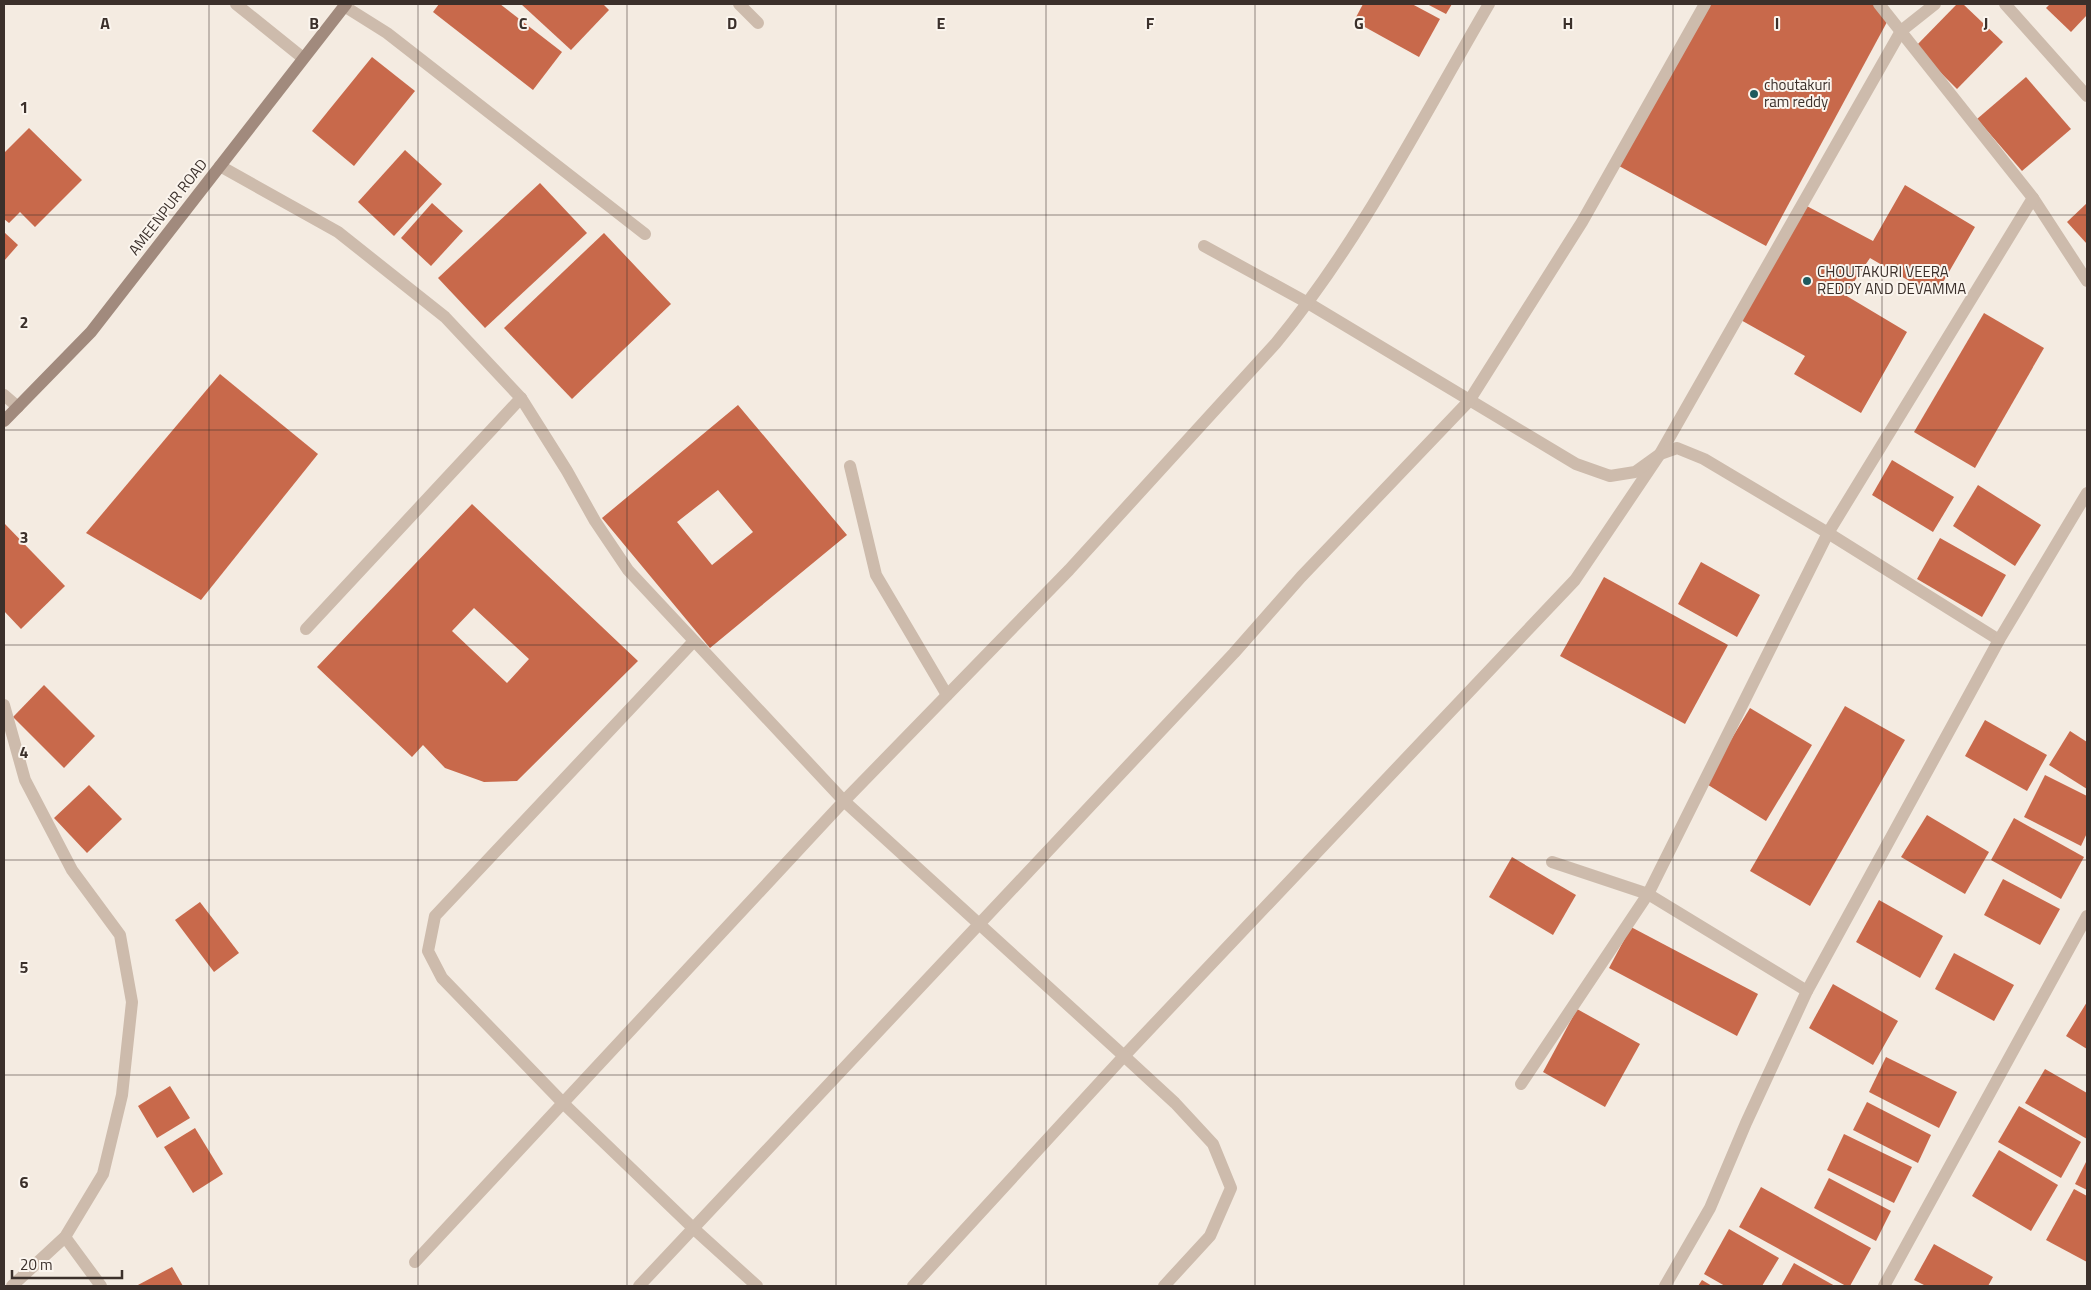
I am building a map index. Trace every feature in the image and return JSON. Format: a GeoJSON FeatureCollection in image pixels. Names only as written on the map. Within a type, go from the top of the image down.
{"type":"FeatureCollection","features":[{"type":"Feature","properties":{"kind":"street"},"geometry":{"type":"LineString","coordinates":[[236,4],[303,58]]}},
{"type":"Feature","properties":{"kind":"street"},"geometry":{"type":"LineString","coordinates":[[739,4],[758,22]]}},
{"type":"Feature","properties":{"kind":"street"},"geometry":{"type":"LineString","coordinates":[[415,1262],[844,801],[1069,570],[1276,343],[1308,303],[1355,233],[1489,4]]}},
{"type":"Feature","properties":{"kind":"street"},"geometry":{"type":"LineString","coordinates":[[639,1286],[1234,653],[1301,577],[1469,401],[1582,222],[1705,4]]}},
{"type":"Feature","properties":{"kind":"street"},"geometry":{"type":"LineString","coordinates":[[1879,4],[2033,198],[2087,281]]}},
{"type":"Feature","properties":{"kind":"street"},"geometry":{"type":"LineString","coordinates":[[913,1286],[1124,1056],[1575,580],[1660,454],[1901,31],[1935,4]]}},
{"type":"Feature","properties":{"kind":"street"},"geometry":{"type":"LineString","coordinates":[[2005,4],[2087,96]]}},
{"type":"Feature","properties":{"kind":"street"},"geometry":{"type":"LineString","coordinates":[[345,5],[387,33],[645,234]]}},
{"type":"Feature","properties":{"kind":"street","name":"AMEENPUR ROAD"},"geometry":{"type":"LineString","coordinates":[[4,421],[91,332],[345,5]]}},
{"type":"Feature","properties":{"kind":"street"},"geometry":{"type":"LineString","coordinates":[[220,166],[338,232],[445,317],[521,398],[567,471],[595,521],[628,570],[844,801],[1175,1103],[1213,1144],[1231,1188],[1210,1236],[1164,1286]]}},
{"type":"Feature","properties":{"kind":"street"},"geometry":{"type":"LineString","coordinates":[[1521,1084],[1648,894],[1828,533],[2033,198]]}},
{"type":"Feature","properties":{"kind":"street"},"geometry":{"type":"LineString","coordinates":[[1204,246],[1308,303],[1576,464],[1610,476],[1635,472],[1660,454],[1677,448],[1704,459],[1828,533],[1999,640]]}},
{"type":"Feature","properties":{"kind":"street"},"geometry":{"type":"LineString","coordinates":[[4,395],[18,407]]}},
{"type":"Feature","properties":{"kind":"street"},"geometry":{"type":"LineString","coordinates":[[306,629],[521,398]]}},
{"type":"Feature","properties":{"kind":"street"},"geometry":{"type":"LineString","coordinates":[[850,466],[876,575],[947,695]]}},
{"type":"Feature","properties":{"kind":"street"},"geometry":{"type":"LineString","coordinates":[[1665,1286],[1710,1208],[1746,1123],[1807,991],[1999,640],[2087,494]]}},
{"type":"Feature","properties":{"kind":"street"},"geometry":{"type":"LineString","coordinates":[[694,641],[435,916],[428,951],[442,978],[564,1104],[693,1228],[757,1286]]}},
{"type":"Feature","properties":{"kind":"street"},"geometry":{"type":"LineString","coordinates":[[4,705],[25,780],[72,870],[120,935],[132,1002],[122,1094],[103,1174],[65,1237],[12,1286]]}},
{"type":"Feature","properties":{"kind":"street"},"geometry":{"type":"LineString","coordinates":[[1552,862],[1648,894],[1807,991]]}},
{"type":"Feature","properties":{"kind":"street"},"geometry":{"type":"LineString","coordinates":[[1884,1286],[2087,916]]}},
{"type":"Feature","properties":{"kind":"street"},"geometry":{"type":"LineString","coordinates":[[65,1237],[101,1286]]}},
{"type":"Feature","properties":{"kind":"building"},"geometry":{"type":"Polygon","coordinates":[[[439,4],[500,4],[562,52],[533,90],[433,12],[439,4]]]}},
{"type":"Feature","properties":{"kind":"building"},"geometry":{"type":"Polygon","coordinates":[[[521,4],[603,4],[609,10],[571,50],[521,4]]]}},
{"type":"Feature","properties":{"kind":"building"},"geometry":{"type":"Polygon","coordinates":[[[1363,4],[1412,4],[1440,19],[1419,57],[1354,21],[1363,4]]]}},
{"type":"Feature","properties":{"kind":"building"},"geometry":{"type":"Polygon","coordinates":[[[1427,4],[1452,4],[1446,14],[1427,4]]]}},
{"type":"Feature","properties":{"kind":"building","name":"choutakuri ram reddy"},"geometry":{"type":"Polygon","coordinates":[[[1711,4],[1873,4],[1887,22],[1766,246],[1619,166],[1711,4]]]}},
{"type":"Feature","properties":{"kind":"building"},"geometry":{"type":"Polygon","coordinates":[[[1957,4],[1963,4],[2003,42],[1957,89],[1915,47],[1957,4]]]}},
{"type":"Feature","properties":{"kind":"building"},"geometry":{"type":"Polygon","coordinates":[[[2050,4],[2087,4],[2087,15],[2071,32],[2046,8],[2050,4]]]}},
{"type":"Feature","properties":{"kind":"building"},"geometry":{"type":"Polygon","coordinates":[[[372,57],[415,91],[354,166],[312,131],[372,57]]]}},
{"type":"Feature","properties":{"kind":"building"},"geometry":{"type":"Polygon","coordinates":[[[2026,77],[2071,129],[2022,171],[1977,119],[2026,77]]]}},
{"type":"Feature","properties":{"kind":"building"},"geometry":{"type":"Polygon","coordinates":[[[29,128],[82,180],[35,227],[20,212],[9,223],[4,219],[4,153],[29,128]]]}},
{"type":"Feature","properties":{"kind":"building"},"geometry":{"type":"Polygon","coordinates":[[[405,150],[442,184],[394,236],[358,202],[405,150]]]}},
{"type":"Feature","properties":{"kind":"building"},"geometry":{"type":"Polygon","coordinates":[[[540,183],[587,233],[485,328],[438,278],[540,183]]]}},
{"type":"Feature","properties":{"kind":"building"},"geometry":{"type":"Polygon","coordinates":[[[1905,185],[1975,227],[1935,296],[1870,258],[1845,295],[1907,332],[1861,413],[1794,374],[1805,356],[1739,319],[1803,204],[1873,241],[1905,185]]]}},
{"type":"Feature","properties":{"kind":"building"},"geometry":{"type":"Polygon","coordinates":[[[432,203],[463,231],[431,266],[401,238],[432,203]]]}},
{"type":"Feature","properties":{"kind":"building"},"geometry":{"type":"Polygon","coordinates":[[[2087,203],[2087,244],[2067,222],[2087,203]]]}},
{"type":"Feature","properties":{"kind":"building"},"geometry":{"type":"Polygon","coordinates":[[[4,232],[18,245],[4,261],[4,232]]]}},
{"type":"Feature","properties":{"kind":"building"},"geometry":{"type":"Polygon","coordinates":[[[604,233],[671,304],[572,399],[504,328],[604,233]]]}},
{"type":"Feature","properties":{"kind":"building"},"geometry":{"type":"Polygon","coordinates":[[[1984,313],[2044,348],[1975,468],[1914,432],[1984,313]]]}},
{"type":"Feature","properties":{"kind":"building"},"geometry":{"type":"Polygon","coordinates":[[[220,374],[318,454],[201,600],[86,533],[220,374]]]}},
{"type":"Feature","properties":{"kind":"building"},"geometry":{"type":"Polygon","coordinates":[[[738,405],[847,535],[710,648],[602,518],[738,405]],[[718,490],[677,522],[712,565],[753,532],[718,490]]]}},
{"type":"Feature","properties":{"kind":"building"},"geometry":{"type":"Polygon","coordinates":[[[1892,460],[1954,497],[1933,532],[1872,495],[1892,460]]]}},
{"type":"Feature","properties":{"kind":"building"},"geometry":{"type":"Polygon","coordinates":[[[1978,485],[2041,525],[2015,566],[1953,526],[1978,485]]]}},
{"type":"Feature","properties":{"kind":"building"},"geometry":{"type":"Polygon","coordinates":[[[472,504],[638,661],[517,781],[484,782],[445,768],[423,745],[412,757],[317,667],[472,504]],[[474,608],[452,631],[507,683],[529,659],[474,608]]]}},
{"type":"Feature","properties":{"kind":"building"},"geometry":{"type":"Polygon","coordinates":[[[4,523],[65,586],[21,629],[4,611],[4,523]]]}},
{"type":"Feature","properties":{"kind":"building"},"geometry":{"type":"Polygon","coordinates":[[[1940,538],[2006,575],[1982,617],[1917,579],[1940,538]]]}},
{"type":"Feature","properties":{"kind":"building"},"geometry":{"type":"Polygon","coordinates":[[[1701,562],[1760,595],[1737,637],[1678,604],[1701,562]]]}},
{"type":"Feature","properties":{"kind":"building"},"geometry":{"type":"Polygon","coordinates":[[[1604,577],[1728,645],[1685,724],[1560,656],[1604,577]]]}},
{"type":"Feature","properties":{"kind":"building"},"geometry":{"type":"Polygon","coordinates":[[[44,685],[95,736],[64,768],[13,717],[44,685]]]}},
{"type":"Feature","properties":{"kind":"building"},"geometry":{"type":"Polygon","coordinates":[[[1845,706],[1905,740],[1810,906],[1750,871],[1845,706]]]}},
{"type":"Feature","properties":{"kind":"building"},"geometry":{"type":"Polygon","coordinates":[[[1750,708],[1812,745],[1766,821],[1705,783],[1750,708]]]}},
{"type":"Feature","properties":{"kind":"building"},"geometry":{"type":"Polygon","coordinates":[[[1985,720],[2047,755],[2027,791],[1965,756],[1985,720]]]}},
{"type":"Feature","properties":{"kind":"building"},"geometry":{"type":"Polygon","coordinates":[[[2070,731],[2087,742],[2087,789],[2049,765],[2070,731]]]}},
{"type":"Feature","properties":{"kind":"building"},"geometry":{"type":"Polygon","coordinates":[[[2045,775],[2087,796],[2087,833],[2081,846],[2024,817],[2045,775]]]}},
{"type":"Feature","properties":{"kind":"building"},"geometry":{"type":"Polygon","coordinates":[[[89,785],[122,819],[87,853],[54,818],[89,785]]]}},
{"type":"Feature","properties":{"kind":"building"},"geometry":{"type":"Polygon","coordinates":[[[1927,815],[1989,852],[1965,894],[1901,857],[1927,815]]]}},
{"type":"Feature","properties":{"kind":"building"},"geometry":{"type":"Polygon","coordinates":[[[2014,818],[2084,857],[2061,899],[1991,860],[2014,818]]]}},
{"type":"Feature","properties":{"kind":"building"},"geometry":{"type":"Polygon","coordinates":[[[1512,857],[1576,895],[1553,935],[1489,897],[1512,857]]]}},
{"type":"Feature","properties":{"kind":"building"},"geometry":{"type":"Polygon","coordinates":[[[2003,879],[2060,909],[2040,945],[1984,915],[2003,879]]]}},
{"type":"Feature","properties":{"kind":"building"},"geometry":{"type":"Polygon","coordinates":[[[1879,900],[1943,936],[1920,978],[1856,942],[1879,900]]]}},
{"type":"Feature","properties":{"kind":"building"},"geometry":{"type":"Polygon","coordinates":[[[200,902],[239,953],[214,972],[175,920],[200,902]]]}},
{"type":"Feature","properties":{"kind":"building"},"geometry":{"type":"Polygon","coordinates":[[[1631,927],[1758,994],[1737,1036],[1609,968],[1631,927]]]}},
{"type":"Feature","properties":{"kind":"building"},"geometry":{"type":"Polygon","coordinates":[[[1954,953],[2014,985],[1994,1021],[1935,989],[1954,953]]]}},
{"type":"Feature","properties":{"kind":"building"},"geometry":{"type":"Polygon","coordinates":[[[1833,984],[1898,1021],[1873,1065],[1809,1028],[1833,984]]]}},
{"type":"Feature","properties":{"kind":"building"},"geometry":{"type":"Polygon","coordinates":[[[2087,1002],[2087,1049],[2066,1036],[2087,1002]]]}},
{"type":"Feature","properties":{"kind":"building"},"geometry":{"type":"Polygon","coordinates":[[[1577,1009],[1640,1044],[1605,1107],[1543,1072],[1577,1009]]]}},
{"type":"Feature","properties":{"kind":"building"},"geometry":{"type":"Polygon","coordinates":[[[1886,1057],[1957,1092],[1939,1128],[1869,1092],[1886,1057]]]}},
{"type":"Feature","properties":{"kind":"building"},"geometry":{"type":"Polygon","coordinates":[[[2045,1069],[2087,1093],[2087,1139],[2025,1103],[2045,1069]]]}},
{"type":"Feature","properties":{"kind":"building"},"geometry":{"type":"Polygon","coordinates":[[[170,1086],[190,1118],[157,1138],[138,1106],[170,1086]]]}},
{"type":"Feature","properties":{"kind":"building"},"geometry":{"type":"Polygon","coordinates":[[[1867,1102],[1931,1135],[1918,1163],[1853,1130],[1867,1102]]]}},
{"type":"Feature","properties":{"kind":"building"},"geometry":{"type":"Polygon","coordinates":[[[2019,1106],[2081,1142],[2061,1178],[1998,1142],[2019,1106]]]}},
{"type":"Feature","properties":{"kind":"building"},"geometry":{"type":"Polygon","coordinates":[[[195,1128],[223,1174],[193,1193],[164,1147],[195,1128]]]}},
{"type":"Feature","properties":{"kind":"building"},"geometry":{"type":"Polygon","coordinates":[[[1844,1134],[1912,1167],[1894,1203],[1827,1170],[1844,1134]]]}},
{"type":"Feature","properties":{"kind":"building"},"geometry":{"type":"Polygon","coordinates":[[[1999,1150],[2058,1185],[2031,1231],[1972,1196],[1999,1150]]]}},
{"type":"Feature","properties":{"kind":"building"},"geometry":{"type":"Polygon","coordinates":[[[2087,1160],[2087,1190],[2075,1184],[2087,1160]]]}},
{"type":"Feature","properties":{"kind":"building"},"geometry":{"type":"Polygon","coordinates":[[[1829,1178],[1891,1211],[1876,1241],[1814,1208],[1829,1178]]]}},
{"type":"Feature","properties":{"kind":"building"},"geometry":{"type":"Polygon","coordinates":[[[1761,1187],[1871,1248],[1850,1286],[1846,1286],[1739,1227],[1761,1187]]]}},
{"type":"Feature","properties":{"kind":"building"},"geometry":{"type":"Polygon","coordinates":[[[2074,1189],[2087,1196],[2087,1262],[2046,1240],[2074,1189]]]}},
{"type":"Feature","properties":{"kind":"building"},"geometry":{"type":"Polygon","coordinates":[[[1729,1229],[1779,1258],[1762,1286],[1725,1286],[1704,1274],[1729,1229]]]}},
{"type":"Feature","properties":{"kind":"building"},"geometry":{"type":"Polygon","coordinates":[[[1934,1244],[1993,1277],[1988,1286],[1926,1286],[1914,1280],[1934,1244]]]}},
{"type":"Feature","properties":{"kind":"building"},"geometry":{"type":"Polygon","coordinates":[[[1794,1263],[1835,1286],[1781,1286],[1794,1263]]]}},
{"type":"Feature","properties":{"kind":"building"},"geometry":{"type":"Polygon","coordinates":[[[172,1267],[183,1286],[136,1286],[172,1267]]]}},
{"type":"Feature","properties":{"kind":"building"},"geometry":{"type":"Polygon","coordinates":[[[1702,1280],[1712,1286],[1698,1286],[1702,1280]]]}},
{"type":"Feature","properties":{"kind":"place","name":"choutakuri ram reddy"},"geometry":{"type":"Point","coordinates":[1754,94]}},
{"type":"Feature","properties":{"kind":"place","name":"CHOUTAKURI VEERA REDDY AND DEVAMMA"},"geometry":{"type":"Point","coordinates":[1807,281]}}]}
